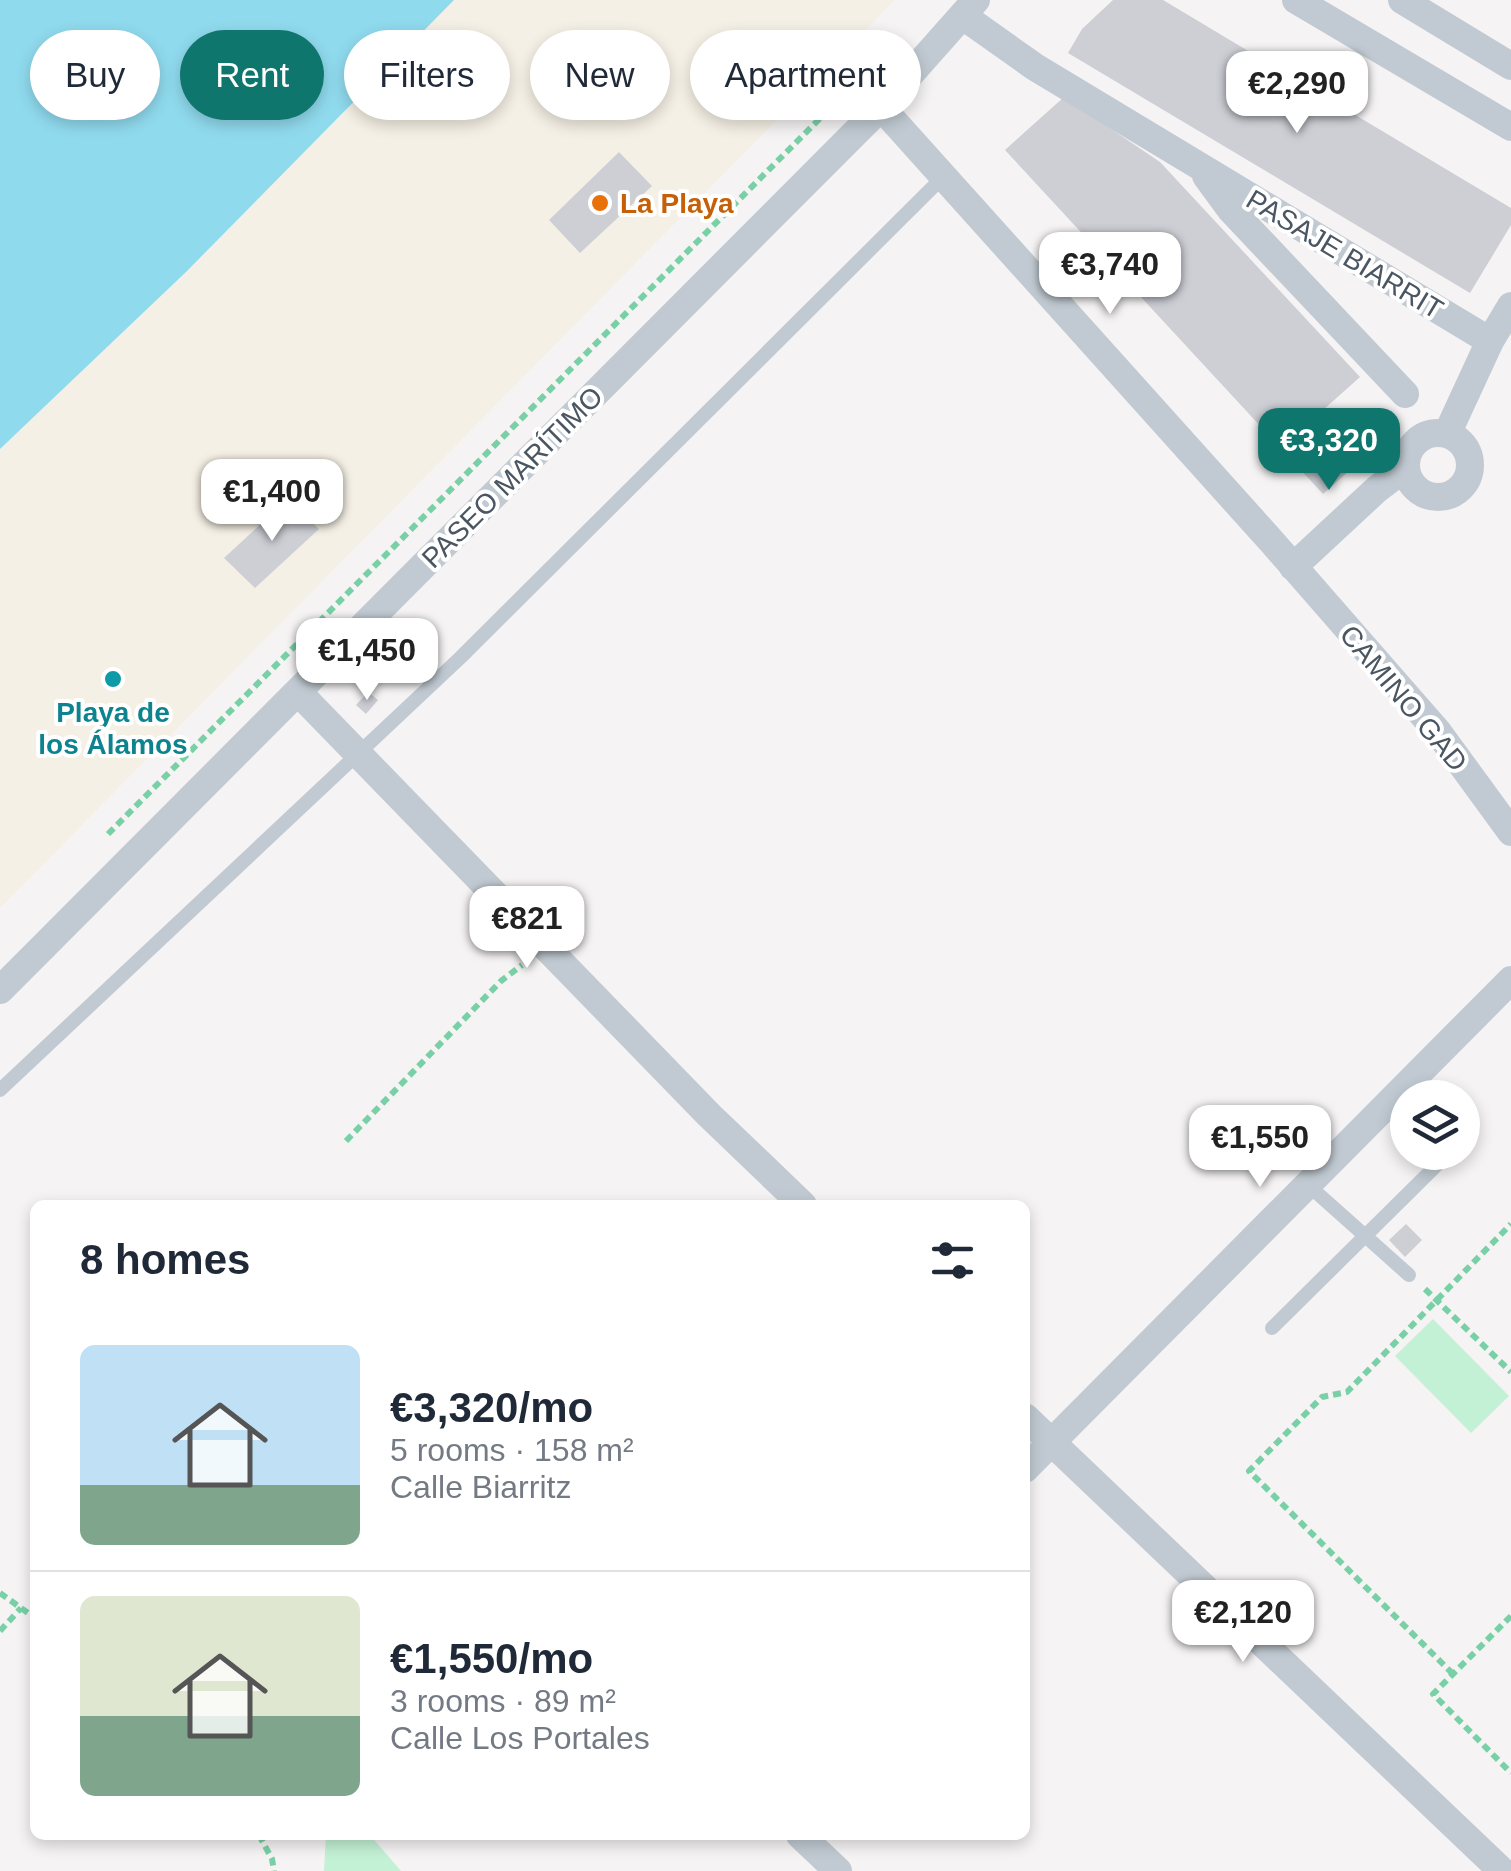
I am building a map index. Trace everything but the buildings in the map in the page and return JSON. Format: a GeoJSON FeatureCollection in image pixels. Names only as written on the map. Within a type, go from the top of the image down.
{"type":"FeatureCollection","features":[{"type":"Feature","properties":{"kind":"street"},"geometry":{"type":"LineString","coordinates":[[1296,0],[1511,127]]}},
{"type":"Feature","properties":{"kind":"street"},"geometry":{"type":"LineString","coordinates":[[1402,0],[1511,66]]}},
{"type":"Feature","properties":{"kind":"street","name":"PASEO MARÍTIMO"},"geometry":{"type":"LineString","coordinates":[[921,63],[970,8]]}},
{"type":"Feature","properties":{"kind":"street","name":"PASAJE BIARRIT"},"geometry":{"type":"LineString","coordinates":[[970,8],[1035,67],[1490,342]]}},
{"type":"Feature","properties":{"kind":"street","name":"PASEO MARÍTIMO"},"geometry":{"type":"LineString","coordinates":[[0,990],[868,120]]}},
{"type":"Feature","properties":{"kind":"street","name":"CAMINO GAD"},"geometry":{"type":"LineString","coordinates":[[893,120],[1438,732],[1511,832]]}},
{"type":"Feature","properties":{"kind":"street","name":"PASAJE BIARRIT"},"geometry":{"type":"LineString","coordinates":[[1200,166],[1231,210],[1406,394]]}},
{"type":"Feature","properties":{"kind":"street"},"geometry":{"type":"LineString","coordinates":[[1447,434],[1511,306]]}},
{"type":"Feature","properties":{"kind":"street"},"geometry":{"type":"LineString","coordinates":[[1426,434],[1447,434],[1464,446],[1469,455],[1468,476],[1458,490],[1443,496],[1426,494],[1412,484],[1406,467],[1410,448],[1426,434]]}},
{"type":"Feature","properties":{"kind":"street"},"geometry":{"type":"LineString","coordinates":[[1293,567],[1376,489],[1406,467]]}},
{"type":"Feature","properties":{"kind":"street"},"geometry":{"type":"LineString","coordinates":[[298,692],[708,1114],[798,1200]]}},
{"type":"Feature","properties":{"kind":"street"},"geometry":{"type":"LineString","coordinates":[[1030,1464],[1511,980]]}},
{"type":"Feature","properties":{"kind":"street"},"geometry":{"type":"LineString","coordinates":[[1030,1422],[1502,1871]]}},
{"type":"Feature","properties":{"kind":"street"},"geometry":{"type":"LineString","coordinates":[[805,1840],[838,1871]]}},
{"type":"Feature","properties":{"kind":"lane"},"geometry":{"type":"LineString","coordinates":[[0,1090],[357,756],[945,176]]}},
{"type":"Feature","properties":{"kind":"lane"},"geometry":{"type":"LineString","coordinates":[[1272,1328],[1432,1170]]}},
{"type":"Feature","properties":{"kind":"lane"},"geometry":{"type":"LineString","coordinates":[[1306,1184],[1409,1275]]}},
{"type":"Feature","properties":{"kind":"path"},"geometry":{"type":"LineString","coordinates":[[96,846],[818,120]]}},
{"type":"Feature","properties":{"kind":"path"},"geometry":{"type":"LineString","coordinates":[[346,1141],[500,981],[527,961]]}},
{"type":"Feature","properties":{"kind":"path"},"geometry":{"type":"LineString","coordinates":[[1453,1674],[1249,1471],[1322,1396],[1347,1392],[1511,1224]]}},
{"type":"Feature","properties":{"kind":"path"},"geometry":{"type":"LineString","coordinates":[[1409,1275],[1511,1372]]}},
{"type":"Feature","properties":{"kind":"path"},"geometry":{"type":"LineString","coordinates":[[0,1593],[30,1614]]}},
{"type":"Feature","properties":{"kind":"path"},"geometry":{"type":"LineString","coordinates":[[0,1631],[21,1608]]}},
{"type":"Feature","properties":{"kind":"path"},"geometry":{"type":"LineString","coordinates":[[1511,1616],[1432,1694],[1511,1773]]}},
{"type":"Feature","properties":{"kind":"path"},"geometry":{"type":"LineString","coordinates":[[261,1840],[274,1871]]}},
{"type":"Feature","properties":{"kind":"green space"},"geometry":{"type":"Polygon","coordinates":[[[1433,1319],[1509,1396],[1471,1433],[1395,1356],[1433,1319]]]}},
{"type":"Feature","properties":{"kind":"green space"},"geometry":{"type":"Polygon","coordinates":[[[326,1840],[374,1840],[401,1871],[324,1871],[326,1840]]]}},
{"type":"Feature","properties":{"kind":"sand","name":"Playa de los Álamos"},"geometry":{"type":"Polygon","coordinates":[[[454,0],[895,0],[865,30],[690,30],[690,120],[777,120],[0,908],[0,449],[186,272],[344,112],[344,120],[510,120],[510,30],[424,30],[454,0]]]}},
{"type":"Feature","properties":{"kind":"water"},"geometry":{"type":"Polygon","coordinates":[[[0,0],[454,0],[424,30],[344,30],[344,112],[186,272],[0,449],[0,0]]]}},
{"type":"Feature","properties":{"kind":"place","name":"La Playa"},"geometry":{"type":"Point","coordinates":[600,203]}},
{"type":"Feature","properties":{"kind":"place","name":"Playa de los Álamos"},"geometry":{"type":"Point","coordinates":[113,679]}}]}
